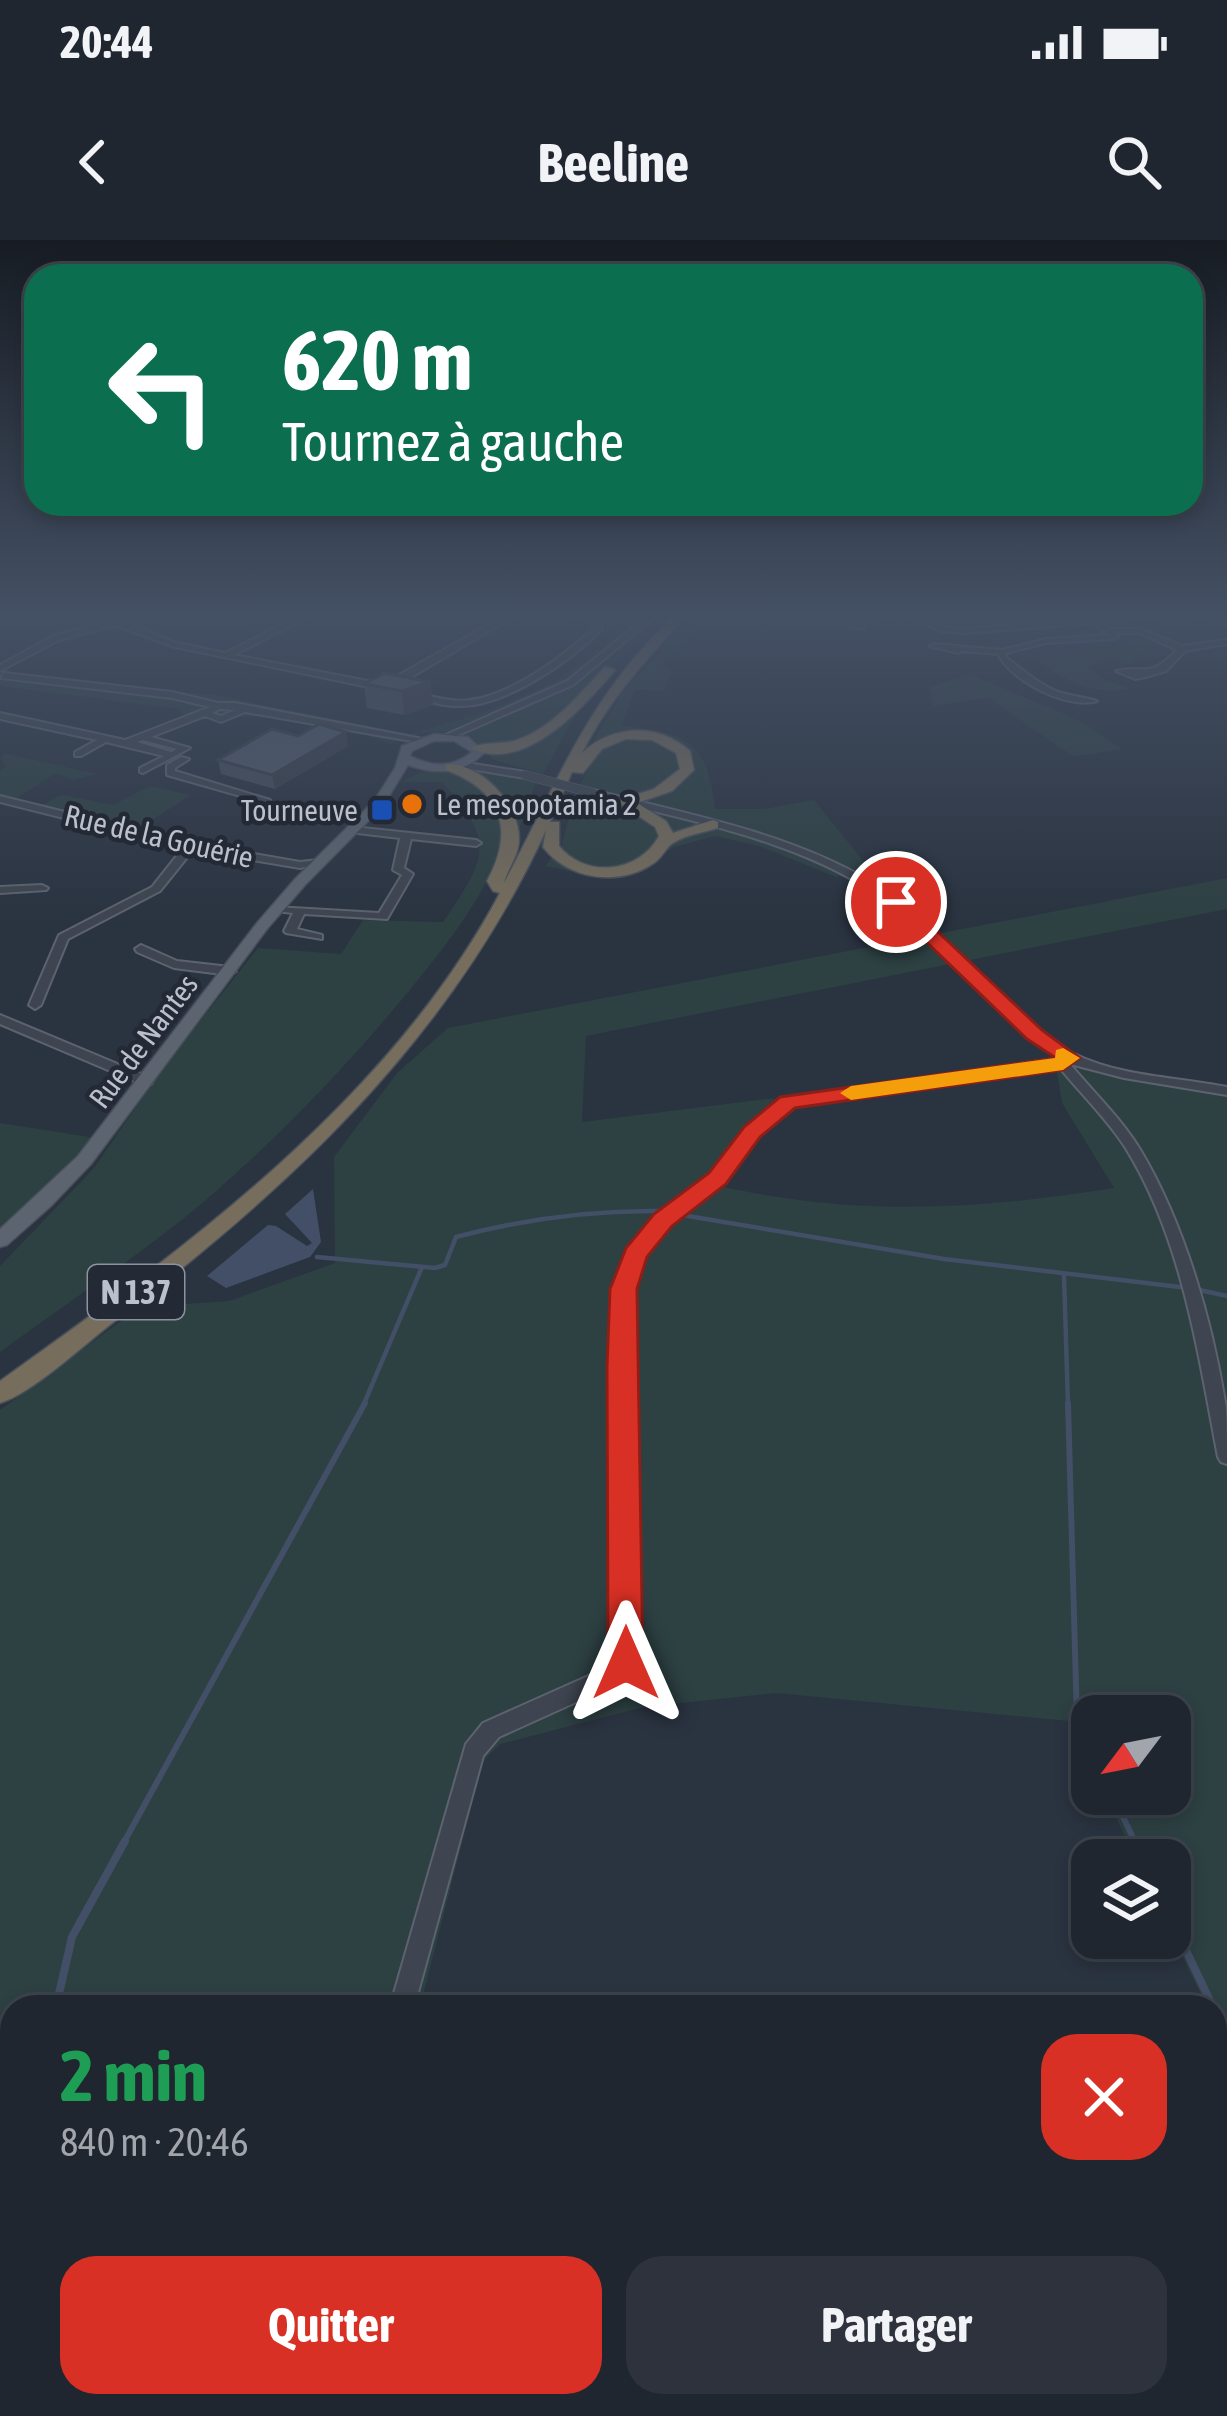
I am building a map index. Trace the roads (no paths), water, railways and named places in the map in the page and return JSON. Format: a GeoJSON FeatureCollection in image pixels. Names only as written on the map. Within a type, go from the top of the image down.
{"type":"FeatureCollection","features":[{"type":"Feature","properties":{"kind":"highway"},"geometry":{"type":"LineString","coordinates":[[472,743],[509,748],[539,739],[562,718]]}},
{"type":"Feature","properties":{"kind":"highway","name":"N 137"},"geometry":{"type":"LineString","coordinates":[[0,1377],[177,1242],[304,1130],[422,1003],[499,888],[582,718]]}},
{"type":"Feature","properties":{"kind":"highway"},"geometry":{"type":"LineString","coordinates":[[566,797],[593,718]]}},
{"type":"Feature","properties":{"kind":"highway","name":"N 137"},"geometry":{"type":"LineString","coordinates":[[0,1394],[156,1276],[292,1158],[401,1046],[484,936],[593,718]]}},
{"type":"Feature","properties":{"kind":"highway"},"geometry":{"type":"LineString","coordinates":[[484,936],[496,930],[514,904],[585,756],[608,739],[652,736],[683,751],[687,770],[676,783],[654,795],[623,801]]}},
{"type":"Feature","properties":{"kind":"highway"},"geometry":{"type":"LineString","coordinates":[[456,766],[474,778],[506,816],[511,843],[495,881],[499,888]]}},
{"type":"Feature","properties":{"kind":"highway"},"geometry":{"type":"LineString","coordinates":[[623,801],[661,824],[666,840]]}},
{"type":"Feature","properties":{"kind":"highway"},"geometry":{"type":"LineString","coordinates":[[554,825],[550,842],[554,853],[579,870],[622,870],[657,852],[666,840],[713,825]]}},
{"type":"Feature","properties":{"kind":"main road"},"geometry":{"type":"LineString","coordinates":[[446,737],[472,743],[456,766],[410,772],[387,789],[406,754],[423,740],[446,737]]}},
{"type":"Feature","properties":{"kind":"main road"},"geometry":{"type":"LineString","coordinates":[[406,754],[427,767]]}},
{"type":"Feature","properties":{"kind":"main road","name":"Rue de Nantes"},"geometry":{"type":"LineString","coordinates":[[0,1240],[79,1166],[279,909],[387,789]]}},
{"type":"Feature","properties":{"kind":"street"},"geometry":{"type":"LineString","coordinates":[[7,718],[130,742],[178,757]]}},
{"type":"Feature","properties":{"kind":"street"},"geometry":{"type":"LineString","coordinates":[[130,742],[191,718]]}},
{"type":"Feature","properties":{"kind":"street"},"geometry":{"type":"LineString","coordinates":[[275,718],[423,740]]}},
{"type":"Feature","properties":{"kind":"street"},"geometry":{"type":"LineString","coordinates":[[298,718],[386,739],[406,754]]}},
{"type":"Feature","properties":{"kind":"street"},"geometry":{"type":"LineString","coordinates":[[498,767],[472,743],[512,718]]}},
{"type":"Feature","properties":{"kind":"street"},"geometry":{"type":"LineString","coordinates":[[146,738],[185,748],[170,773],[265,800]]}},
{"type":"Feature","properties":{"kind":"street"},"geometry":{"type":"LineString","coordinates":[[78,754],[103,740]]}},
{"type":"Feature","properties":{"kind":"street"},"geometry":{"type":"LineString","coordinates":[[142,770],[178,757]]}},
{"type":"Feature","properties":{"kind":"street"},"geometry":{"type":"LineString","coordinates":[[456,766],[498,767],[802,853],[877,889],[917,919],[1062,1057],[1122,1133],[1147,1174],[1196,1313],[1227,1457]]}},
{"type":"Feature","properties":{"kind":"street","name":"Rue de la Gouérie"},"geometry":{"type":"LineString","coordinates":[[6,804],[190,846],[300,865],[318,863]]}},
{"type":"Feature","properties":{"kind":"street"},"geometry":{"type":"LineString","coordinates":[[353,830],[476,843]]}},
{"type":"Feature","properties":{"kind":"street"},"geometry":{"type":"LineString","coordinates":[[279,909],[383,917],[408,874],[398,870],[406,837]]}},
{"type":"Feature","properties":{"kind":"street"},"geometry":{"type":"LineString","coordinates":[[35,1005],[63,937],[156,889],[190,846]]}},
{"type":"Feature","properties":{"kind":"street"},"geometry":{"type":"LineString","coordinates":[[0,890],[43,888]]}},
{"type":"Feature","properties":{"kind":"street"},"geometry":{"type":"LineString","coordinates":[[300,911],[290,931],[318,937]]}},
{"type":"Feature","properties":{"kind":"street"},"geometry":{"type":"LineString","coordinates":[[141,949],[174,964],[230,971]]}},
{"type":"Feature","properties":{"kind":"street"},"geometry":{"type":"LineString","coordinates":[[0,1019],[146,1081]]}},
{"type":"Feature","properties":{"kind":"street"},"geometry":{"type":"LineString","coordinates":[[405,1995],[474,1751],[490,1730],[620,1672],[626,1663],[624,1289],[635,1255],[663,1220],[718,1178],[752,1132],[788,1102],[1062,1057],[1227,1091]]}},
{"type":"Feature","properties":{"kind":"water"},"geometry":{"type":"Polygon","coordinates":[[[313,1189],[321,1242],[310,1257],[226,1288],[207,1276],[268,1225],[307,1246],[312,1243],[285,1214],[313,1189]]]}},
{"type":"Feature","properties":{"kind":"waterway"},"geometry":{"type":"LineString","coordinates":[[317,1257],[435,1268],[445,1265],[456,1237],[558,1217],[661,1211]]}},
{"type":"Feature","properties":{"kind":"waterway"},"geometry":{"type":"LineString","coordinates":[[682,1215],[944,1259],[1180,1287]]}},
{"type":"Feature","properties":{"kind":"waterway"},"geometry":{"type":"LineString","coordinates":[[363,1406],[422,1267]]}},
{"type":"Feature","properties":{"kind":"waterway"},"geometry":{"type":"LineString","coordinates":[[1064,1276],[1068,1406]]}},
{"type":"Feature","properties":{"kind":"waterway"},"geometry":{"type":"LineString","coordinates":[[1195,1289],[1227,1296]]}},
{"type":"Feature","properties":{"kind":"waterway"},"geometry":{"type":"LineString","coordinates":[[123,1844],[365,1403]]}},
{"type":"Feature","properties":{"kind":"waterway"},"geometry":{"type":"LineString","coordinates":[[1068,1403],[1076,1695]]}},
{"type":"Feature","properties":{"kind":"waterway"},"geometry":{"type":"LineString","coordinates":[[1122,1815],[1134,1839]]}},
{"type":"Feature","properties":{"kind":"waterway"},"geometry":{"type":"LineString","coordinates":[[59,1995],[72,1937],[125,1841]]}},
{"type":"Feature","properties":{"kind":"waterway"},"geometry":{"type":"LineString","coordinates":[[1190,1959],[1207,1995]]}},
{"type":"Feature","properties":{"kind":"place","name":"Le mesopotamia 2"},"geometry":{"type":"Point","coordinates":[412,804]}},
{"type":"Feature","properties":{"kind":"place","name":"Tourneuve"},"geometry":{"type":"Point","coordinates":[382,810]}}]}
